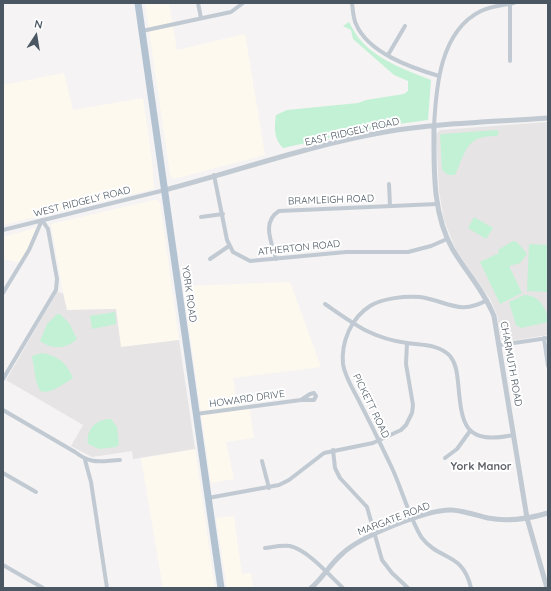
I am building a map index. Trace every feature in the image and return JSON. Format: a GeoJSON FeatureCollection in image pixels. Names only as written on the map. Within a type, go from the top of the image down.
{"type":"FeatureCollection","features":[{"type":"Feature","properties":{"kind":"main road","name":"YORK ROAD"},"geometry":{"type":"LineString","coordinates":[[138,3],[195,414],[221,588]]}},
{"type":"Feature","properties":{"kind":"street"},"geometry":{"type":"LineString","coordinates":[[198,3],[201,18]]}},
{"type":"Feature","properties":{"kind":"street"},"geometry":{"type":"LineString","coordinates":[[142,31],[235,10],[243,3]]}},
{"type":"Feature","properties":{"kind":"street"},"geometry":{"type":"LineString","coordinates":[[352,3],[354,18],[361,34],[388,55],[412,67],[439,76]]}},
{"type":"Feature","properties":{"kind":"street"},"geometry":{"type":"LineString","coordinates":[[510,61],[512,3]]}},
{"type":"Feature","properties":{"kind":"street","name":"CHARMUTH ROAD"},"geometry":{"type":"LineString","coordinates":[[512,3],[482,10],[466,21],[453,39],[439,76],[434,127],[437,204],[447,239],[487,300],[494,316],[500,345],[527,518],[547,586]]}},
{"type":"Feature","properties":{"kind":"street"},"geometry":{"type":"LineString","coordinates":[[388,55],[405,26]]}},
{"type":"Feature","properties":{"kind":"street","name":"EAST RIDGELY ROAD"},"geometry":{"type":"LineString","coordinates":[[165,190],[214,175],[373,134],[434,127],[548,118]]}},
{"type":"Feature","properties":{"kind":"street"},"geometry":{"type":"LineString","coordinates":[[210,259],[230,246],[225,233],[214,175]]}},
{"type":"Feature","properties":{"kind":"street"},"geometry":{"type":"LineString","coordinates":[[389,184],[390,206]]}},
{"type":"Feature","properties":{"kind":"street","name":"WEST RIDGELY ROAD"},"geometry":{"type":"LineString","coordinates":[[3,230],[165,190]]}},
{"type":"Feature","properties":{"kind":"street","name":"BRAMLEIGH ROAD"},"geometry":{"type":"LineString","coordinates":[[276,259],[268,227],[271,217],[278,211],[437,204]]}},
{"type":"Feature","properties":{"kind":"street"},"geometry":{"type":"LineString","coordinates":[[201,217],[222,214]]}},
{"type":"Feature","properties":{"kind":"street"},"geometry":{"type":"LineString","coordinates":[[3,293],[29,250],[42,220]]}},
{"type":"Feature","properties":{"kind":"street"},"geometry":{"type":"LineString","coordinates":[[3,379],[56,290],[57,279],[48,229],[42,220]]}},
{"type":"Feature","properties":{"kind":"street","name":"ATHERTON ROAD"},"geometry":{"type":"LineString","coordinates":[[230,246],[238,256],[250,261],[346,252],[408,252],[432,246],[447,239]]}},
{"type":"Feature","properties":{"kind":"street","name":"PICKETT ROAD"},"geometry":{"type":"LineString","coordinates":[[470,588],[463,568],[453,559],[428,544],[419,533],[379,440],[345,370],[344,346],[358,316],[371,305],[391,299],[420,297],[452,307],[466,308],[487,300]]}},
{"type":"Feature","properties":{"kind":"street"},"geometry":{"type":"LineString","coordinates":[[325,304],[353,324],[383,339],[435,347],[450,356],[456,369],[461,416],[466,427],[480,437],[490,439],[514,435]]}},
{"type":"Feature","properties":{"kind":"street"},"geometry":{"type":"LineString","coordinates":[[500,345],[546,338],[548,366]]}},
{"type":"Feature","properties":{"kind":"street"},"geometry":{"type":"LineString","coordinates":[[207,498],[269,488],[289,480],[320,455],[333,450],[363,446],[400,430],[406,424],[412,413],[412,398],[406,364],[408,343]]}},
{"type":"Feature","properties":{"kind":"street","name":"HOWARD DRIVE"},"geometry":{"type":"LineString","coordinates":[[195,414],[301,400]]}},
{"type":"Feature","properties":{"kind":"street"},"geometry":{"type":"LineString","coordinates":[[3,410],[75,452],[85,460],[120,460]]}},
{"type":"Feature","properties":{"kind":"street"},"geometry":{"type":"LineString","coordinates":[[445,458],[458,449],[470,431]]}},
{"type":"Feature","properties":{"kind":"street"},"geometry":{"type":"LineString","coordinates":[[333,450],[337,474],[364,503],[375,534],[380,555],[385,565],[408,588]]}},
{"type":"Feature","properties":{"kind":"street"},"geometry":{"type":"LineString","coordinates":[[85,460],[91,482],[107,588]]}},
{"type":"Feature","properties":{"kind":"street"},"geometry":{"type":"LineString","coordinates":[[262,461],[269,488]]}},
{"type":"Feature","properties":{"kind":"street"},"geometry":{"type":"LineString","coordinates":[[3,473],[36,492]]}},
{"type":"Feature","properties":{"kind":"street","name":"MARGATE ROAD"},"geometry":{"type":"LineString","coordinates":[[311,588],[350,547],[375,534],[431,512],[447,510],[499,519],[527,518],[548,513]]}},
{"type":"Feature","properties":{"kind":"street"},"geometry":{"type":"LineString","coordinates":[[265,548],[284,546],[297,548],[343,588]]}},
{"type":"Feature","properties":{"kind":"street"},"geometry":{"type":"LineString","coordinates":[[3,565],[43,588]]}},
{"type":"Feature","properties":{"kind":"shaded area"},"geometry":{"type":"Polygon","coordinates":[[[145,3],[169,3],[177,50],[245,34],[265,155],[174,179],[170,175],[145,3]]]}},
{"type":"Feature","properties":{"kind":"shaded area"},"geometry":{"type":"Polygon","coordinates":[[[64,73],[73,110],[143,98],[152,159],[154,189],[3,225],[3,85],[64,73]]]}},
{"type":"Feature","properties":{"kind":"shaded area"},"geometry":{"type":"Polygon","coordinates":[[[548,122],[548,335],[504,342],[501,339],[497,315],[490,299],[456,250],[444,220],[439,191],[436,134],[440,130],[548,122]]]}},
{"type":"Feature","properties":{"kind":"shaded area"},"geometry":{"type":"Polygon","coordinates":[[[157,200],[160,203],[179,340],[121,347],[116,309],[66,310],[51,224],[157,200]]]}},
{"type":"Feature","properties":{"kind":"shaded area"},"geometry":{"type":"Polygon","coordinates":[[[42,226],[21,263],[3,259],[3,237],[42,226]]]}},
{"type":"Feature","properties":{"kind":"shaded area"},"geometry":{"type":"Polygon","coordinates":[[[290,282],[321,367],[233,378],[237,406],[249,405],[254,438],[226,442],[234,479],[211,483],[183,286],[290,282]]]}},
{"type":"Feature","properties":{"kind":"shaded area"},"geometry":{"type":"Polygon","coordinates":[[[57,292],[63,293],[67,310],[116,309],[121,347],[179,340],[195,449],[133,459],[132,451],[92,457],[71,446],[83,425],[6,380],[57,292]]]}},
{"type":"Feature","properties":{"kind":"shaded area"},"geometry":{"type":"Polygon","coordinates":[[[195,449],[215,588],[163,588],[141,458],[195,449]]]}},
{"type":"Feature","properties":{"kind":"shaded area"},"geometry":{"type":"Polygon","coordinates":[[[234,516],[242,574],[251,573],[253,588],[227,588],[216,518],[234,516]]]}},
{"type":"Feature","properties":{"kind":"green space"},"geometry":{"type":"Polygon","coordinates":[[[349,22],[361,41],[378,55],[395,65],[431,80],[428,120],[383,126],[283,148],[280,145],[275,133],[276,115],[287,110],[358,103],[366,100],[404,94],[408,91],[408,81],[394,75],[353,39],[351,30],[343,26],[349,22]]]}},
{"type":"Feature","properties":{"kind":"green space"},"geometry":{"type":"Polygon","coordinates":[[[497,130],[499,132],[497,136],[479,138],[468,146],[455,175],[448,175],[442,170],[440,135],[497,130]]]}},
{"type":"Feature","properties":{"kind":"green space"},"geometry":{"type":"Polygon","coordinates":[[[474,217],[493,228],[486,239],[468,228],[474,217]]]}},
{"type":"Feature","properties":{"kind":"green space"},"geometry":{"type":"Polygon","coordinates":[[[513,241],[517,242],[527,254],[520,263],[509,266],[522,293],[500,304],[480,262],[499,253],[498,250],[513,241]]]}},
{"type":"Feature","properties":{"kind":"green space"},"geometry":{"type":"Polygon","coordinates":[[[529,244],[548,245],[548,292],[527,291],[529,244]]]}},
{"type":"Feature","properties":{"kind":"green space"},"geometry":{"type":"Polygon","coordinates":[[[524,295],[534,297],[541,303],[548,317],[548,322],[521,328],[516,325],[509,302],[524,295]]]}},
{"type":"Feature","properties":{"kind":"green space"},"geometry":{"type":"Polygon","coordinates":[[[115,312],[116,324],[92,329],[90,316],[115,312]]]}},
{"type":"Feature","properties":{"kind":"green space"},"geometry":{"type":"Polygon","coordinates":[[[57,314],[60,314],[69,323],[77,339],[68,345],[55,347],[40,341],[47,324],[57,314]]]}},
{"type":"Feature","properties":{"kind":"green space"},"geometry":{"type":"Polygon","coordinates":[[[42,353],[53,356],[65,364],[73,378],[53,390],[44,392],[40,391],[36,381],[32,356],[42,353]]]}},
{"type":"Feature","properties":{"kind":"green space"},"geometry":{"type":"Polygon","coordinates":[[[111,419],[117,427],[119,444],[116,447],[99,449],[88,444],[90,429],[101,421],[111,419]]]}},
{"type":"Feature","properties":{"kind":"district","name":"York Manor"},"geometry":{"type":"Point","coordinates":[481,467]}}]}
